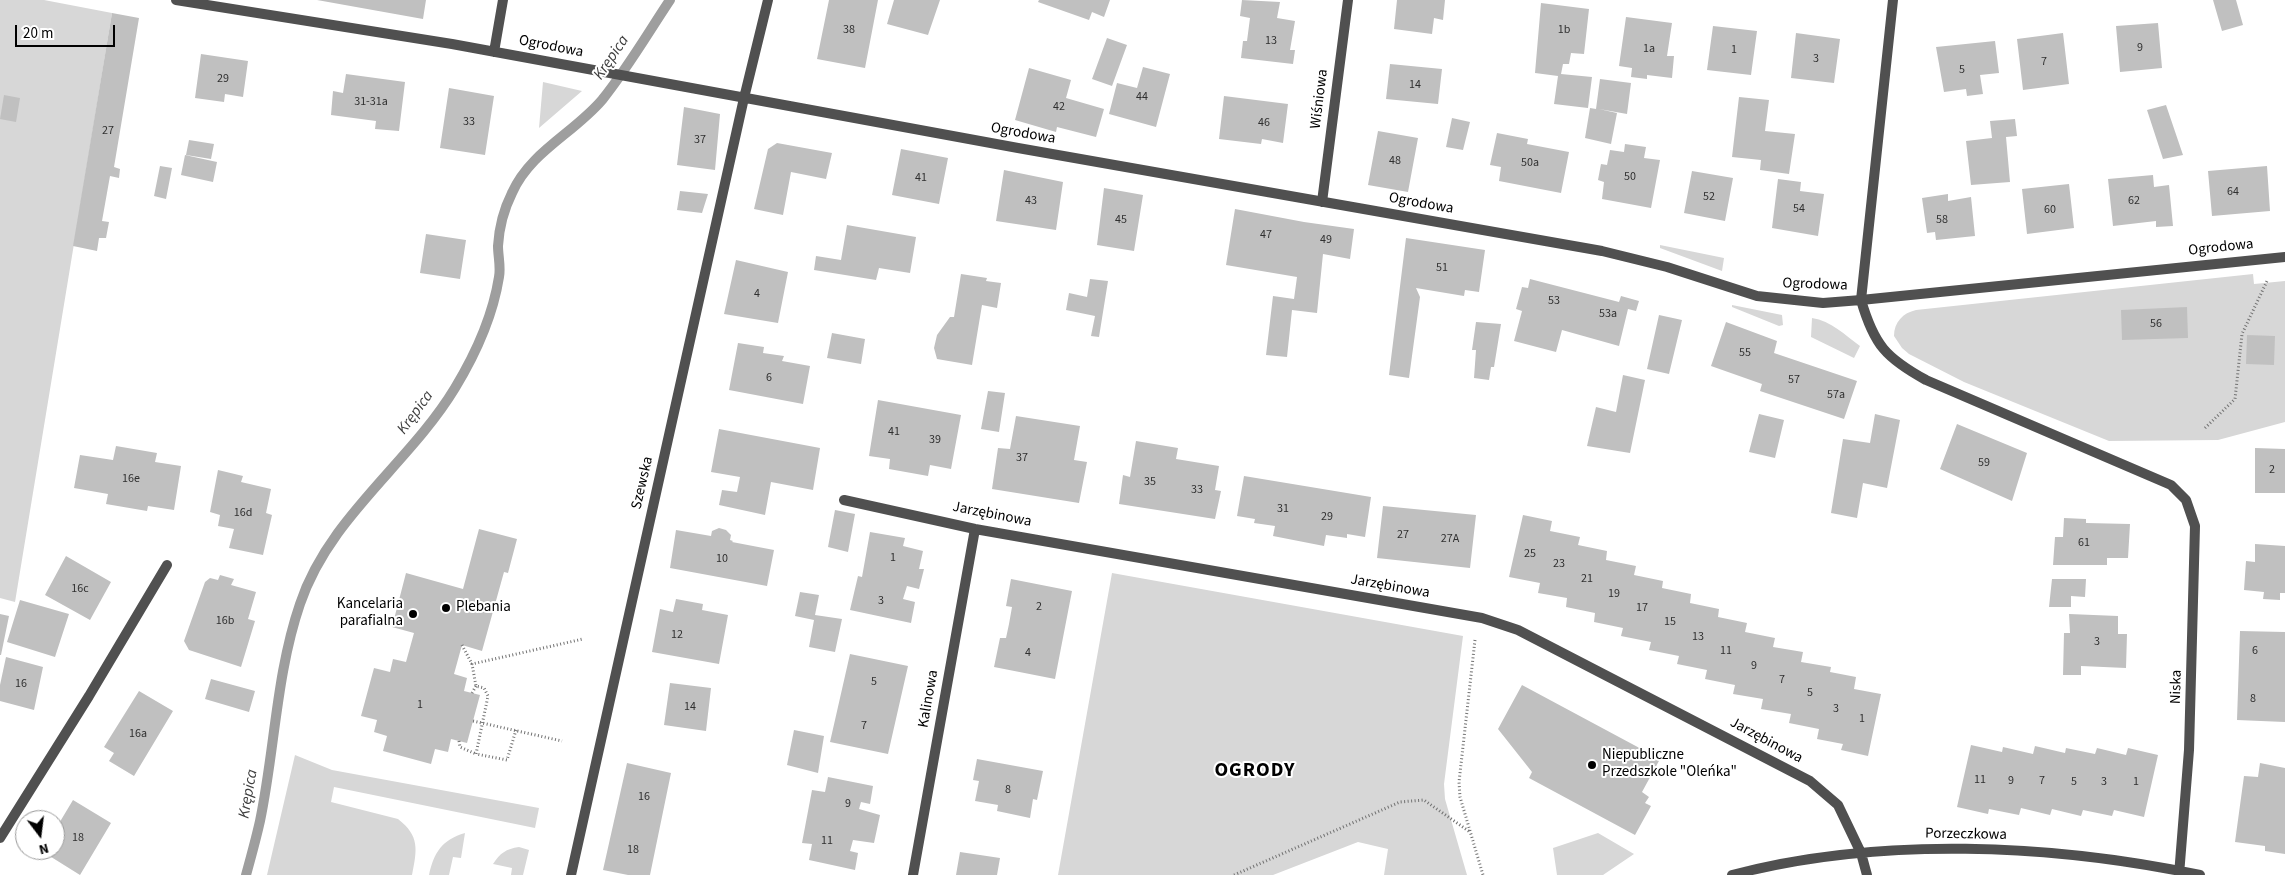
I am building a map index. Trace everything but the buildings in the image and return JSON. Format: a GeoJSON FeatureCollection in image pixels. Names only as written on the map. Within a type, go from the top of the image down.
{"type":"FeatureCollection","features":[{"type":"Feature","properties":{"kind":"street","name":"Ogrodowa"},"geometry":{"type":"LineString","coordinates":[[176,0],[494,52],[1602,251],[1667,267],[1757,296],[1823,302],[1862,300],[2282,257]]}},
{"type":"Feature","properties":{"kind":"street"},"geometry":{"type":"LineString","coordinates":[[494,52],[503,0]]}},
{"type":"Feature","properties":{"kind":"street","name":"Szewska"},"geometry":{"type":"LineString","coordinates":[[572,875],[744,98],[768,0]]}},
{"type":"Feature","properties":{"kind":"street","name":"Wiśniowa"},"geometry":{"type":"LineString","coordinates":[[1322,202],[1348,0]]}},
{"type":"Feature","properties":{"kind":"street"},"geometry":{"type":"LineString","coordinates":[[1862,300],[1893,0]]}},
{"type":"Feature","properties":{"kind":"street","name":"Ogrodowa"},"geometry":{"type":"LineString","coordinates":[[1862,300],[1874,337],[1887,354],[1903,367],[1926,380],[2171,485],[2186,500]]}},
{"type":"Feature","properties":{"kind":"street","name":"Jarzębinowa"},"geometry":{"type":"LineString","coordinates":[[844,500],[975,529],[1482,618],[1536,637],[1810,781],[1838,805],[1862,853],[1867,875]]}},
{"type":"Feature","properties":{"kind":"street","name":"Niska"},"geometry":{"type":"LineString","coordinates":[[2178,873],[2189,750],[2192,673],[2195,526],[2186,500]]}},
{"type":"Feature","properties":{"kind":"street","name":"Kalinowa"},"geometry":{"type":"LineString","coordinates":[[913,875],[975,529]]}},
{"type":"Feature","properties":{"kind":"street"},"geometry":{"type":"LineString","coordinates":[[0,838],[89,696],[167,565]]}},
{"type":"Feature","properties":{"kind":"street","name":"Porzeczkowa"},"geometry":{"type":"LineString","coordinates":[[1732,875],[1816,857],[1951,849],[2056,854],[2200,875]]}},
{"type":"Feature","properties":{"kind":"path"},"geometry":{"type":"LineString","coordinates":[[2205,428],[2235,399],[2242,334],[2282,257]]}},
{"type":"Feature","properties":{"kind":"path"},"geometry":{"type":"LineString","coordinates":[[1482,618],[1476,634],[1459,782],[1460,797],[1483,875]]}},
{"type":"Feature","properties":{"kind":"path"},"geometry":{"type":"LineString","coordinates":[[472,664],[583,639]]}},
{"type":"Feature","properties":{"kind":"path"},"geometry":{"type":"LineString","coordinates":[[462,645],[472,664],[476,686],[472,693]]}},
{"type":"Feature","properties":{"kind":"path"},"geometry":{"type":"LineString","coordinates":[[476,686],[487,690],[488,696],[476,754]]}},
{"type":"Feature","properties":{"kind":"path"},"geometry":{"type":"LineString","coordinates":[[473,721],[562,740]]}},
{"type":"Feature","properties":{"kind":"path"},"geometry":{"type":"LineString","coordinates":[[460,741],[460,747],[476,754],[507,760],[516,730]]}},
{"type":"Feature","properties":{"kind":"path"},"geometry":{"type":"LineString","coordinates":[[1234,875],[1400,802],[1424,800],[1470,832]]}},
{"type":"Feature","properties":{"kind":"shaded area"},"geometry":{"type":"Polygon","coordinates":[[[0,0],[44,0],[112,13],[15,602],[0,598],[0,0]]]}},
{"type":"Feature","properties":{"kind":"shaded area"},"geometry":{"type":"Polygon","coordinates":[[[543,82],[582,91],[539,128],[543,82]]]}},
{"type":"Feature","properties":{"kind":"shaded area"},"geometry":{"type":"Polygon","coordinates":[[[1660,245],[1724,258],[1722,271],[1660,248],[1660,245]]]}},
{"type":"Feature","properties":{"kind":"shaded area"},"geometry":{"type":"Polygon","coordinates":[[[2253,274],[2254,284],[2285,281],[2285,422],[2218,440],[2109,441],[1964,382],[1909,354],[1902,348],[1894,336],[1894,331],[1900,319],[1907,313],[1916,310],[2253,274]]]}},
{"type":"Feature","properties":{"kind":"shaded area"},"geometry":{"type":"Polygon","coordinates":[[[1732,305],[1782,315],[1783,325],[1779,326],[1732,307],[1732,305]]]}},
{"type":"Feature","properties":{"kind":"shaded area"},"geometry":{"type":"Polygon","coordinates":[[[1812,318],[1832,325],[1860,346],[1854,358],[1811,337],[1812,318]]]}},
{"type":"Feature","properties":{"kind":"shaded area"},"geometry":{"type":"Polygon","coordinates":[[[1112,573],[1463,636],[1444,784],[1445,799],[1467,875],[1384,875],[1388,849],[1358,842],[1273,875],[1058,875],[1112,573]]]}},
{"type":"Feature","properties":{"kind":"shaded area"},"geometry":{"type":"Polygon","coordinates":[[[295,755],[332,770],[539,808],[535,828],[334,787],[331,802],[398,819],[405,825],[413,838],[416,851],[412,875],[267,875],[295,755]]]}},
{"type":"Feature","properties":{"kind":"shaded area"},"geometry":{"type":"Polygon","coordinates":[[[465,833],[461,858],[453,857],[449,875],[429,875],[440,848],[450,839],[465,833]]]}},
{"type":"Feature","properties":{"kind":"shaded area"},"geometry":{"type":"Polygon","coordinates":[[[1598,833],[1634,854],[1603,875],[1557,875],[1553,848],[1598,833]]]}},
{"type":"Feature","properties":{"kind":"shaded area"},"geometry":{"type":"Polygon","coordinates":[[[519,847],[529,850],[523,875],[511,875],[512,868],[493,864],[504,852],[519,847]]]}},
{"type":"Feature","properties":{"kind":"waterway","name":"Krępica"},"geometry":{"type":"LineString","coordinates":[[246,875],[265,794],[286,657],[300,604],[313,573],[330,544],[350,517],[436,416],[455,388],[469,362],[488,320],[492,306],[500,273],[498,246],[504,212],[520,179],[541,154],[579,123],[602,100],[629,63],[670,0]]}},
{"type":"Feature","properties":{"kind":"place","name":"Plebania"},"geometry":{"type":"Point","coordinates":[446,608]}},
{"type":"Feature","properties":{"kind":"place","name":"Kancelaria parafialna"},"geometry":{"type":"Point","coordinates":[413,614]}},
{"type":"Feature","properties":{"kind":"place","name":"Niepubliczne Przedszkole \"Oleńka\""},"geometry":{"type":"Point","coordinates":[1592,765]}},
{"type":"Feature","properties":{"kind":"district","name":"OGRODY"},"geometry":{"type":"Point","coordinates":[1255,772]}}]}
